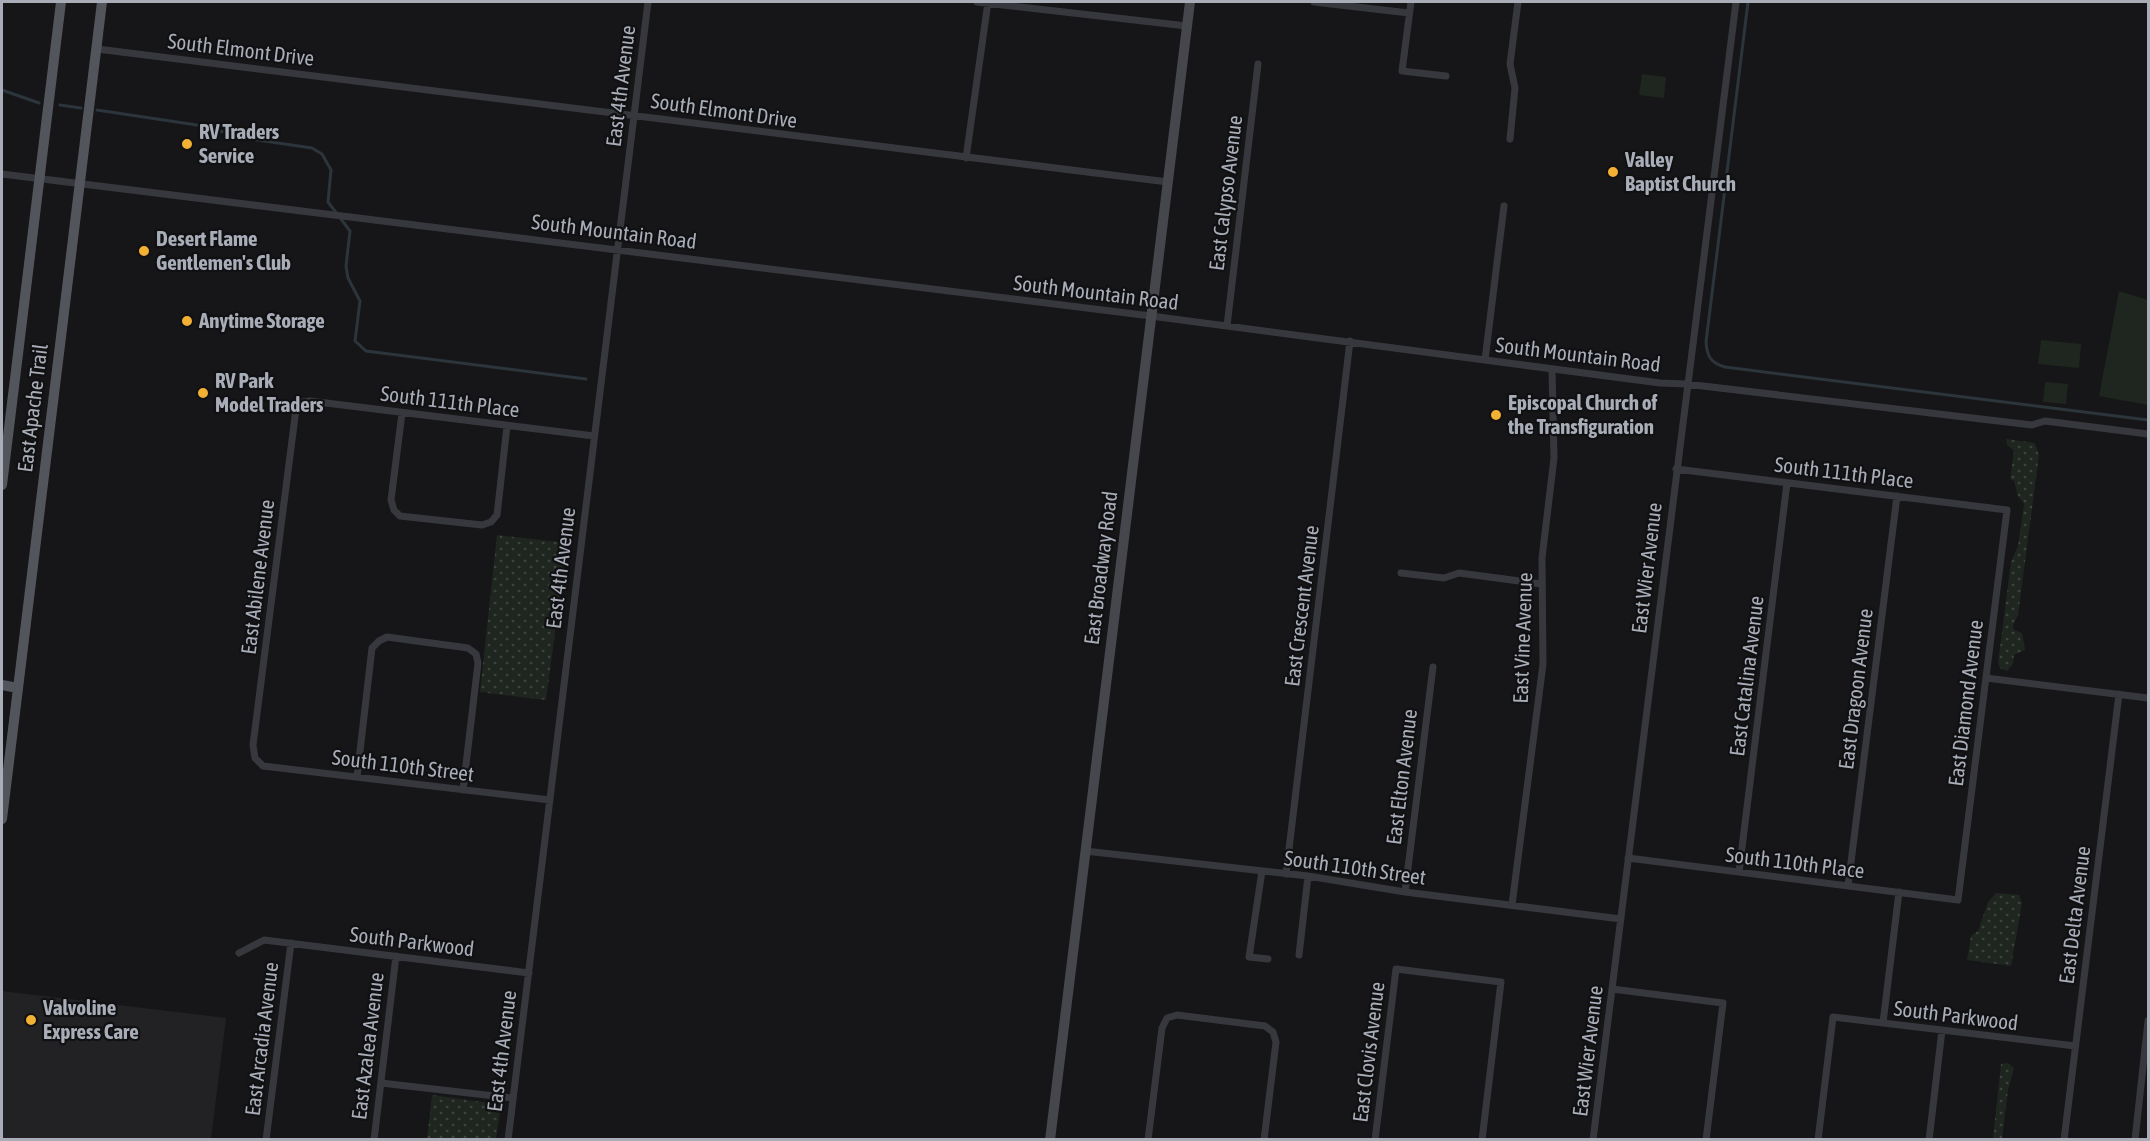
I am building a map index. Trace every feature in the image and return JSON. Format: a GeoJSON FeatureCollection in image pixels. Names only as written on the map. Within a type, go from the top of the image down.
{"type":"FeatureCollection","features":[{"type":"Feature","properties":{"kind":"main road","name":"East Apache Trail"},"geometry":{"type":"LineString","coordinates":[[2,485],[61,2]]}},
{"type":"Feature","properties":{"kind":"main road","name":"East Apache Trail"},"geometry":{"type":"LineString","coordinates":[[2,819],[102,2]]}},
{"type":"Feature","properties":{"kind":"main road","name":"East Broadway Road"},"geometry":{"type":"LineString","coordinates":[[1050,1140],[1190,2]]}},
{"type":"Feature","properties":{"kind":"main road"},"geometry":{"type":"LineString","coordinates":[[2,685],[18,688]]}},
{"type":"Feature","properties":{"kind":"street","name":"East 4th Avenue"},"geometry":{"type":"LineString","coordinates":[[508,1140],[648,2]]}},
{"type":"Feature","properties":{"kind":"street"},"geometry":{"type":"LineString","coordinates":[[977,2],[1187,26]]}},
{"type":"Feature","properties":{"kind":"street"},"geometry":{"type":"LineString","coordinates":[[966,158],[988,2]]}},
{"type":"Feature","properties":{"kind":"street"},"geometry":{"type":"LineString","coordinates":[[1314,2],[1409,13]]}},
{"type":"Feature","properties":{"kind":"street"},"geometry":{"type":"LineString","coordinates":[[1411,2],[1402,71],[1446,76]]}},
{"type":"Feature","properties":{"kind":"street"},"geometry":{"type":"LineString","coordinates":[[1510,139],[1515,88],[1510,64],[1518,2]]}},
{"type":"Feature","properties":{"kind":"street","name":"East Wier Avenue"},"geometry":{"type":"LineString","coordinates":[[1593,1140],[1686,384],[1736,2]]}},
{"type":"Feature","properties":{"kind":"street","name":"South Elmont Drive"},"geometry":{"type":"LineString","coordinates":[[97,49],[1168,182]]}},
{"type":"Feature","properties":{"kind":"street","name":"East Calypso Avenue"},"geometry":{"type":"LineString","coordinates":[[1227,326],[1258,64]]}},
{"type":"Feature","properties":{"kind":"street","name":"South Mountain Road"},"geometry":{"type":"LineString","coordinates":[[2,174],[1151,316],[1552,370],[2032,425],[2044,421],[2148,434]]}},
{"type":"Feature","properties":{"kind":"street"},"geometry":{"type":"LineString","coordinates":[[1485,360],[1504,206]]}},
{"type":"Feature","properties":{"kind":"street","name":"East Crescent Avenue"},"geometry":{"type":"LineString","coordinates":[[1286,874],[1350,342]]}},
{"type":"Feature","properties":{"kind":"street","name":"East Vine Avenue"},"geometry":{"type":"LineString","coordinates":[[1512,906],[1543,664],[1542,558],[1554,458],[1552,370]]}},
{"type":"Feature","properties":{"kind":"street","name":"South 111th Place"},"geometry":{"type":"LineString","coordinates":[[302,402],[310,401],[594,436]]}},
{"type":"Feature","properties":{"kind":"street","name":"East Abilene Avenue"},"geometry":{"type":"LineString","coordinates":[[255,758],[253,745],[296,409],[302,402]]}},
{"type":"Feature","properties":{"kind":"street"},"geometry":{"type":"LineString","coordinates":[[402,413],[391,500],[394,510],[400,516],[482,525],[491,522],[497,515],[507,426]]}},
{"type":"Feature","properties":{"kind":"street","name":"South 111th Place"},"geometry":{"type":"LineString","coordinates":[[1676,469],[2007,510]]}},
{"type":"Feature","properties":{"kind":"street","name":"East Catalina Avenue"},"geometry":{"type":"LineString","coordinates":[[1739,872],[1787,483]]}},
{"type":"Feature","properties":{"kind":"street","name":"East Dragoon Avenue"},"geometry":{"type":"LineString","coordinates":[[1848,886],[1897,496]]}},
{"type":"Feature","properties":{"kind":"street","name":"East Diamond Avenue"},"geometry":{"type":"LineString","coordinates":[[1958,900],[2007,510]]}},
{"type":"Feature","properties":{"kind":"street"},"geometry":{"type":"LineString","coordinates":[[1401,573],[1444,579],[1459,573],[1542,584]]}},
{"type":"Feature","properties":{"kind":"street"},"geometry":{"type":"LineString","coordinates":[[357,777],[372,648],[379,641],[387,638],[468,648],[476,654],[478,663],[463,790]]}},
{"type":"Feature","properties":{"kind":"street","name":"East Elton Avenue"},"geometry":{"type":"LineString","coordinates":[[1405,892],[1433,667]]}},
{"type":"Feature","properties":{"kind":"street"},"geometry":{"type":"LineString","coordinates":[[1986,678],[2148,698]]}},
{"type":"Feature","properties":{"kind":"street","name":"East Delta Avenue"},"geometry":{"type":"LineString","coordinates":[[2064,1140],[2119,694]]}},
{"type":"Feature","properties":{"kind":"street","name":"South 110th Street"},"geometry":{"type":"LineString","coordinates":[[255,758],[263,766],[550,800]]}},
{"type":"Feature","properties":{"kind":"street","name":"South 110th Street"},"geometry":{"type":"LineString","coordinates":[[1085,851],[1308,876],[1405,892],[1621,919]]}},
{"type":"Feature","properties":{"kind":"street","name":"South 110th Place"},"geometry":{"type":"LineString","coordinates":[[1628,858],[1958,900]]}},
{"type":"Feature","properties":{"kind":"street"},"geometry":{"type":"LineString","coordinates":[[1262,871],[1249,957],[1269,959]]}},
{"type":"Feature","properties":{"kind":"street"},"geometry":{"type":"LineString","coordinates":[[1299,955],[1308,876]]}},
{"type":"Feature","properties":{"kind":"street"},"geometry":{"type":"LineString","coordinates":[[1883,1023],[1899,892]]}},
{"type":"Feature","properties":{"kind":"street","name":"South Parkwood"},"geometry":{"type":"LineString","coordinates":[[239,953],[264,940],[529,973]]}},
{"type":"Feature","properties":{"kind":"street","name":"East Arcadia Avenue"},"geometry":{"type":"LineString","coordinates":[[266,1140],[291,943]]}},
{"type":"Feature","properties":{"kind":"street","name":"East Azalea Avenue"},"geometry":{"type":"LineString","coordinates":[[374,1140],[396,956]]}},
{"type":"Feature","properties":{"kind":"street","name":"East Clovis Avenue"},"geometry":{"type":"LineString","coordinates":[[1375,1140],[1396,969],[1501,982],[1482,1140]]}},
{"type":"Feature","properties":{"kind":"street"},"geometry":{"type":"LineString","coordinates":[[1612,989],[1723,1003],[1706,1140]]}},
{"type":"Feature","properties":{"kind":"street"},"geometry":{"type":"LineString","coordinates":[[1148,1140],[1162,1028],[1167,1018],[1177,1015],[1265,1026],[1273,1032],[1276,1042],[1264,1140]]}},
{"type":"Feature","properties":{"kind":"street","name":"South Parkwood"},"geometry":{"type":"LineString","coordinates":[[1818,1140],[1833,1017],[2075,1046]]}},
{"type":"Feature","properties":{"kind":"street"},"geometry":{"type":"LineString","coordinates":[[2135,1140],[2148,1021]]}},
{"type":"Feature","properties":{"kind":"street"},"geometry":{"type":"LineString","coordinates":[[1929,1140],[1942,1030]]}},
{"type":"Feature","properties":{"kind":"street"},"geometry":{"type":"LineString","coordinates":[[381,1083],[513,1098]]}},
{"type":"Feature","properties":{"kind":"shaded area"},"geometry":{"type":"Polygon","coordinates":[[[1642,74],[1666,77],[1664,98],[1639,95],[1642,74]]]}},
{"type":"Feature","properties":{"kind":"shaded area"},"geometry":{"type":"Polygon","coordinates":[[[2119,291],[2148,300],[2148,405],[2099,396],[2119,291]]]}},
{"type":"Feature","properties":{"kind":"shaded area"},"geometry":{"type":"Polygon","coordinates":[[[2041,340],[2081,344],[2079,368],[2038,364],[2041,340]]]}},
{"type":"Feature","properties":{"kind":"shaded area"},"geometry":{"type":"Polygon","coordinates":[[[2045,382],[2068,384],[2066,404],[2043,402],[2045,382]]]}},
{"type":"Feature","properties":{"kind":"shaded area"},"geometry":{"type":"Polygon","coordinates":[[[2006,439],[2035,443],[2039,455],[2018,615],[2013,625],[2014,630],[2022,633],[2025,650],[2014,655],[2013,664],[2007,671],[2000,668],[1998,663],[2011,562],[2018,546],[2024,504],[2018,496],[2014,481],[2010,479],[2014,451],[2007,445],[2006,439]]]}},
{"type":"Feature","properties":{"kind":"shaded area"},"geometry":{"type":"Polygon","coordinates":[[[497,535],[567,543],[546,700],[480,692],[497,535]]]}},
{"type":"Feature","properties":{"kind":"shaded area"},"geometry":{"type":"Polygon","coordinates":[[[1996,893],[2019,895],[2022,903],[2011,966],[1967,960],[1971,936],[1978,931],[1988,902],[1996,893]]]}},
{"type":"Feature","properties":{"kind":"shaded area"},"geometry":{"type":"Polygon","coordinates":[[[2,991],[226,1018],[211,1139],[2,1139],[2,991]]]}},
{"type":"Feature","properties":{"kind":"shaded area"},"geometry":{"type":"Polygon","coordinates":[[[2008,1063],[2014,1068],[2008,1090],[2002,1139],[1993,1139],[2001,1064],[2008,1063]]]}},
{"type":"Feature","properties":{"kind":"shaded area"},"geometry":{"type":"Polygon","coordinates":[[[432,1095],[497,1104],[500,1111],[496,1139],[427,1139],[432,1095]]]}},
{"type":"Feature","properties":{"kind":"waterway"},"geometry":{"type":"LineString","coordinates":[[1748,2],[1706,342],[1707,352],[1713,361],[1725,367],[2148,420]]}},
{"type":"Feature","properties":{"kind":"waterway"},"geometry":{"type":"LineString","coordinates":[[2,90],[39,103]]}},
{"type":"Feature","properties":{"kind":"waterway"},"geometry":{"type":"LineString","coordinates":[[60,105],[81,108]]}},
{"type":"Feature","properties":{"kind":"waterway"},"geometry":{"type":"LineString","coordinates":[[97,110],[210,127],[214,131],[241,133],[250,139],[312,148],[322,154],[331,170],[328,202],[350,231],[346,266],[348,278],[360,301],[355,341],[366,351],[586,379]]}},
{"type":"Feature","properties":{"kind":"place","name":"RV Traders Service"},"geometry":{"type":"Point","coordinates":[187,144]}},
{"type":"Feature","properties":{"kind":"place","name":"Valley Baptist Church"},"geometry":{"type":"Point","coordinates":[1613,172]}},
{"type":"Feature","properties":{"kind":"place","name":"Desert Flame Gentlemen's Club"},"geometry":{"type":"Point","coordinates":[144,251]}},
{"type":"Feature","properties":{"kind":"place","name":"Anytime Storage"},"geometry":{"type":"Point","coordinates":[187,321]}},
{"type":"Feature","properties":{"kind":"place","name":"RV Park Model Traders"},"geometry":{"type":"Point","coordinates":[203,393]}},
{"type":"Feature","properties":{"kind":"place","name":"Episcopal Church of the Transfiguration"},"geometry":{"type":"Point","coordinates":[1496,415]}},
{"type":"Feature","properties":{"kind":"place","name":"Valvoline Express Care"},"geometry":{"type":"Point","coordinates":[31,1020]}}]}
